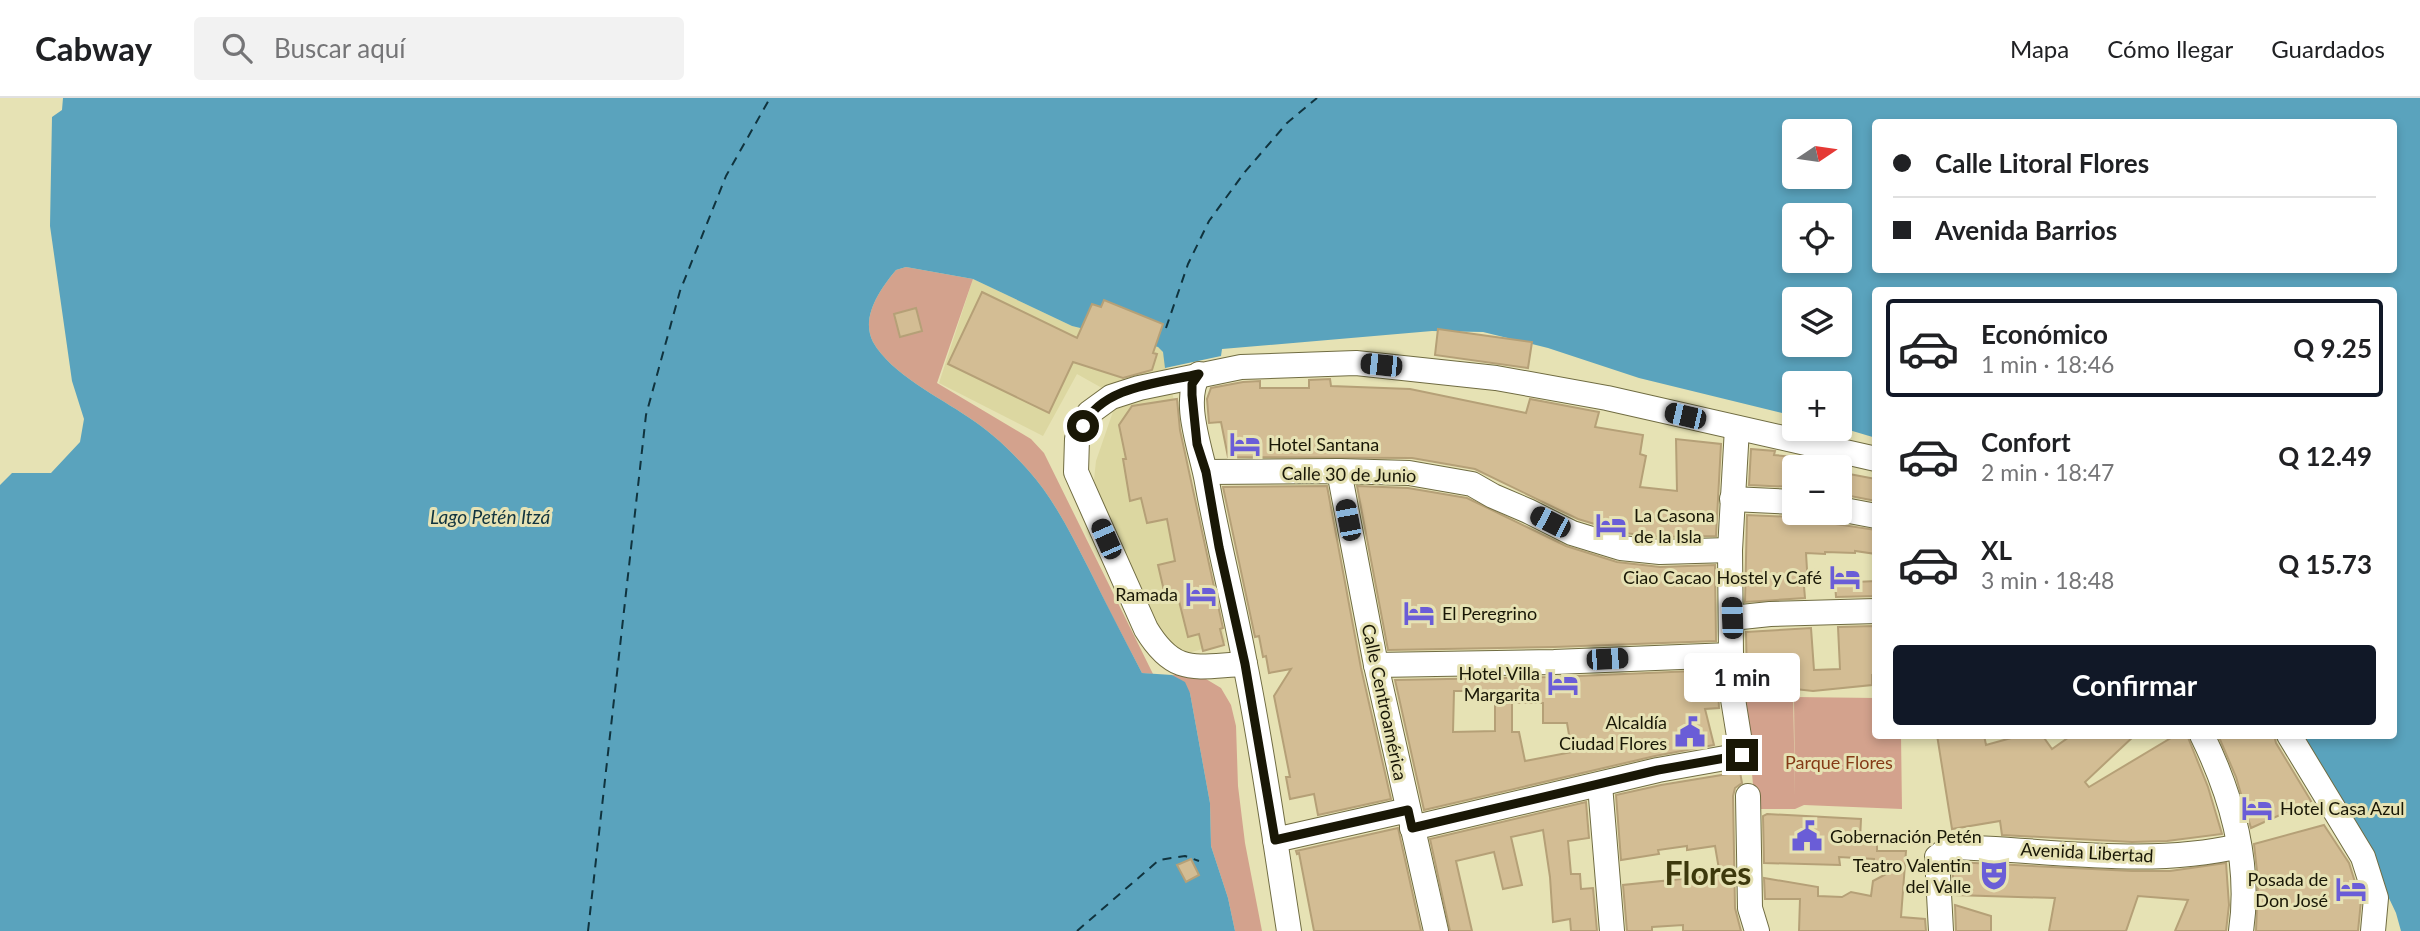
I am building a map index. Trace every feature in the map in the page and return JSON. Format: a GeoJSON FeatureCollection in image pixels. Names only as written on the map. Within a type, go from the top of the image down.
{"type":"FeatureCollection","features":[{"type":"Feature","properties":{"kind":"street"},"geometry":{"type":"LineString","coordinates":[[1245,664],[1188,667],[1171,660],[1157,647],[1146,629],[1076,472],[1077,439],[1089,413],[1111,397],[1199,374],[1241,367],[1369,364],[1509,381],[1607,398],[1872,458]]}},
{"type":"Feature","properties":{"kind":"street"},"geometry":{"type":"LineString","coordinates":[[1199,374],[1192,384],[1197,444],[1206,472],[1219,547],[1245,664],[1289,931]]}},
{"type":"Feature","properties":{"kind":"street"},"geometry":{"type":"LineString","coordinates":[[1275,840],[1410,819],[1455,816],[1658,770],[1742,755],[1733,699],[1731,655],[1730,550],[1737,428]]}},
{"type":"Feature","properties":{"kind":"street","name":"Calle Centroamérica"},"geometry":{"type":"LineString","coordinates":[[1339,471],[1376,665],[1436,931]]}},
{"type":"Feature","properties":{"kind":"street","name":"Calle 30 de Junio"},"geometry":{"type":"LineString","coordinates":[[1206,472],[1409,473],[1472,484],[1572,533],[1621,548],[1660,552],[1730,550]]}},
{"type":"Feature","properties":{"kind":"street"},"geometry":{"type":"LineString","coordinates":[[1732,499],[1782,501]]}},
{"type":"Feature","properties":{"kind":"street"},"geometry":{"type":"LineString","coordinates":[[1852,511],[1872,515]]}},
{"type":"Feature","properties":{"kind":"street"},"geometry":{"type":"LineString","coordinates":[[1732,618],[1770,614],[1872,611]]}},
{"type":"Feature","properties":{"kind":"street"},"geometry":{"type":"LineString","coordinates":[[1376,665],[1731,655]]}},
{"type":"Feature","properties":{"kind":"street"},"geometry":{"type":"LineString","coordinates":[[2204,739],[2215,762],[2235,820],[2245,883],[2241,931]]}},
{"type":"Feature","properties":{"kind":"street"},"geometry":{"type":"LineString","coordinates":[[2291,739],[2363,857],[2376,898],[2373,931]]}},
{"type":"Feature","properties":{"kind":"street"},"geometry":{"type":"LineString","coordinates":[[1600,785],[1612,931]]}},
{"type":"Feature","properties":{"kind":"street"},"geometry":{"type":"LineString","coordinates":[[1748,796],[1750,908],[1757,931]]}},
{"type":"Feature","properties":{"kind":"street","name":"Avenida Libertad"},"geometry":{"type":"LineString","coordinates":[[1941,931],[1937,857],[1950,847],[2126,856],[2180,856],[2239,846]]}},
{"type":"Feature","properties":{"kind":"shaded area"},"geometry":{"type":"Polygon","coordinates":[[[973,279],[1072,326],[1158,347],[1163,352],[1175,405],[1181,465],[1226,642],[1185,654],[1160,635],[1127,569],[1094,480],[1096,461],[1118,397],[1077,374],[1043,436],[939,383],[973,279]]]}},
{"type":"Feature","properties":{"kind":"green space"},"geometry":{"type":"Polygon","coordinates":[[[906,267],[973,279],[937,383],[1031,439],[1044,453],[1153,674],[1142,673],[1069,530],[1028,470],[984,428],[903,375],[881,354],[873,342],[869,323],[874,303],[896,270],[906,267]]]}},
{"type":"Feature","properties":{"kind":"green space"},"geometry":{"type":"Polygon","coordinates":[[[1172,675],[1206,679],[1221,688],[1231,705],[1236,726],[1238,786],[1245,843],[1262,931],[1235,931],[1228,898],[1211,846],[1210,803],[1190,693],[1172,675]]]}},
{"type":"Feature","properties":{"kind":"green space","name":"Parque Flores"},"geometry":{"type":"Polygon","coordinates":[[[1741,687],[1793,688],[1795,797],[1794,697],[1872,698],[1872,739],[1901,739],[1902,809],[1804,805],[1795,809],[1755,809],[1749,737],[1741,687]]]}},
{"type":"Feature","properties":{"kind":"water","name":"Lago Petén Itzá"},"geometry":{"type":"Polygon","coordinates":[[[63,98],[2420,98],[2420,931],[2401,931],[2396,913],[2379,877],[2298,739],[2397,739],[2397,287],[1872,287],[1872,437],[1852,431],[1852,371],[1782,371],[1782,413],[1639,378],[1548,348],[1483,332],[1432,331],[1222,349],[1221,356],[1165,368],[1163,352],[1158,347],[1072,326],[973,279],[906,267],[896,270],[884,285],[871,313],[870,332],[881,354],[903,375],[984,428],[1028,470],[1069,530],[1142,673],[1172,675],[1185,682],[1190,693],[1210,803],[1211,846],[1228,898],[1235,931],[0,931],[0,485],[12,473],[51,473],[80,442],[84,419],[72,381],[50,226],[52,117],[62,110],[63,98]]]}},
{"type":"Feature","properties":{"kind":"building"},"geometry":{"type":"Polygon","coordinates":[[[982,292],[1077,338],[1092,304],[1101,307],[1104,300],[1163,324],[1153,353],[1157,354],[1152,370],[1123,378],[1073,362],[1049,413],[948,364],[982,292]]]}},
{"type":"Feature","properties":{"kind":"building"},"geometry":{"type":"Polygon","coordinates":[[[916,308],[922,331],[900,337],[894,314],[916,308]]]}},
{"type":"Feature","properties":{"kind":"building"},"geometry":{"type":"Polygon","coordinates":[[[1438,329],[1532,342],[1528,368],[1435,355],[1438,329]]]}},
{"type":"Feature","properties":{"kind":"building"},"geometry":{"type":"Polygon","coordinates":[[[1330,379],[1331,386],[1410,389],[1526,413],[1530,399],[1599,412],[1595,427],[1643,435],[1640,454],[1646,456],[1640,487],[1677,491],[1676,439],[1721,444],[1716,536],[1661,537],[1624,533],[1578,519],[1475,469],[1412,458],[1228,457],[1221,422],[1209,423],[1207,399],[1211,388],[1260,381],[1260,388],[1309,388],[1309,380],[1330,379]]]}},
{"type":"Feature","properties":{"kind":"building"},"geometry":{"type":"Polygon","coordinates":[[[1177,399],[1180,430],[1223,628],[1220,629],[1224,645],[1203,651],[1199,634],[1188,637],[1177,593],[1165,595],[1158,565],[1175,561],[1167,519],[1147,523],[1141,498],[1130,501],[1119,425],[1132,406],[1177,399]]]}},
{"type":"Feature","properties":{"kind":"building"},"geometry":{"type":"Polygon","coordinates":[[[1751,449],[1775,451],[1774,455],[1782,456],[1782,486],[1749,485],[1751,449]]]}},
{"type":"Feature","properties":{"kind":"building"},"geometry":{"type":"Polygon","coordinates":[[[1852,474],[1872,478],[1872,500],[1852,496],[1852,474]]]}},
{"type":"Feature","properties":{"kind":"building"},"geometry":{"type":"Polygon","coordinates":[[[1327,486],[1361,668],[1391,799],[1318,815],[1314,794],[1290,799],[1286,777],[1290,777],[1274,696],[1291,669],[1269,673],[1259,636],[1255,637],[1223,487],[1327,486]]]}},
{"type":"Feature","properties":{"kind":"building"},"geometry":{"type":"Polygon","coordinates":[[[1357,486],[1408,488],[1467,498],[1566,546],[1617,562],[1660,567],[1715,565],[1716,641],[1388,650],[1357,486]]]}},
{"type":"Feature","properties":{"kind":"building"},"geometry":{"type":"Polygon","coordinates":[[[1747,515],[1782,517],[1782,525],[1843,525],[1872,529],[1872,553],[1855,551],[1806,553],[1808,586],[1804,586],[1805,598],[1745,602],[1747,515]]]}},
{"type":"Feature","properties":{"kind":"building"},"geometry":{"type":"Polygon","coordinates":[[[1872,581],[1872,596],[1836,597],[1835,583],[1872,581]]]}},
{"type":"Feature","properties":{"kind":"building"},"geometry":{"type":"Polygon","coordinates":[[[1872,626],[1872,685],[1813,691],[1795,689],[1787,684],[1747,684],[1746,632],[1811,628],[1814,670],[1840,669],[1838,627],[1872,626]]]}},
{"type":"Feature","properties":{"kind":"building"},"geometry":{"type":"Polygon","coordinates":[[[1717,670],[1719,708],[1705,709],[1714,745],[1655,756],[1424,810],[1395,680],[1717,670]],[[1454,691],[1453,732],[1495,731],[1495,691],[1454,691]],[[1512,703],[1512,732],[1519,732],[1525,761],[1572,752],[1567,723],[1543,723],[1543,703],[1512,703]]]}},
{"type":"Feature","properties":{"kind":"building"},"geometry":{"type":"Polygon","coordinates":[[[1938,739],[1985,739],[1986,745],[2008,739],[2045,739],[2052,749],[2066,739],[2131,739],[2085,782],[2089,787],[2169,739],[2189,739],[2208,787],[2222,834],[2167,841],[2132,842],[2002,835],[2000,821],[1952,829],[1938,739]]]}},
{"type":"Feature","properties":{"kind":"building"},"geometry":{"type":"Polygon","coordinates":[[[2220,739],[2275,739],[2311,801],[2251,828],[2236,777],[2220,739]]]}},
{"type":"Feature","properties":{"kind":"building"},"geometry":{"type":"Polygon","coordinates":[[[1740,772],[1742,783],[1735,788],[1733,796],[1735,908],[1741,931],[1683,931],[1683,925],[1652,927],[1652,931],[1627,931],[1623,885],[1720,875],[1715,846],[1658,850],[1659,854],[1621,860],[1616,795],[1740,772]]]}},
{"type":"Feature","properties":{"kind":"building"},"geometry":{"type":"Polygon","coordinates":[[[1586,802],[1589,838],[1568,841],[1571,874],[1580,874],[1581,889],[1593,888],[1597,931],[1571,931],[1570,919],[1553,922],[1543,830],[1511,837],[1522,885],[1503,889],[1494,852],[1456,861],[1472,931],[1450,931],[1430,839],[1586,802]]]}},
{"type":"Feature","properties":{"kind":"building"},"geometry":{"type":"Polygon","coordinates":[[[1767,814],[1861,819],[1860,840],[1877,842],[1877,851],[1906,851],[1901,917],[1925,919],[1926,931],[1799,931],[1800,899],[1765,899],[1764,878],[1818,887],[1818,896],[1842,897],[1851,892],[1871,896],[1873,881],[1901,866],[1874,865],[1874,859],[1839,857],[1840,865],[1764,863],[1763,816],[1767,814]]]}},
{"type":"Feature","properties":{"kind":"building"},"geometry":{"type":"Polygon","coordinates":[[[2324,825],[2349,863],[2361,901],[2358,931],[2256,931],[2258,880],[2254,844],[2324,825]]]}},
{"type":"Feature","properties":{"kind":"building"},"geometry":{"type":"Polygon","coordinates":[[[1398,828],[1421,931],[1314,931],[1299,853],[1296,851],[1398,828]]]}},
{"type":"Feature","properties":{"kind":"building"},"geometry":{"type":"Polygon","coordinates":[[[1191,859],[1199,875],[1186,882],[1177,865],[1191,859]]]}},
{"type":"Feature","properties":{"kind":"building"},"geometry":{"type":"Polygon","coordinates":[[[1955,862],[2132,871],[2170,871],[2226,863],[2229,905],[2226,931],[2175,931],[2188,900],[2138,896],[2126,931],[2049,931],[2055,898],[1954,895],[1952,864],[1955,862]]]}},
{"type":"Feature","properties":{"kind":"building"},"geometry":{"type":"Polygon","coordinates":[[[1955,905],[1991,916],[1991,931],[1956,931],[1955,905]]]}},
{"type":"Feature","properties":{"kind":"ferry route"},"geometry":{"type":"LineString","coordinates":[[588,931],[646,415],[680,291],[726,176],[770,98]]}},
{"type":"Feature","properties":{"kind":"ferry route"},"geometry":{"type":"LineString","coordinates":[[1166,328],[1188,264],[1209,221],[1244,173],[1287,123],[1317,98]]}},
{"type":"Feature","properties":{"kind":"ferry route"},"geometry":{"type":"LineString","coordinates":[[1077,931],[1159,860],[1185,856],[1199,861]]}},
{"type":"Feature","properties":{"kind":"place","name":"Hotel Santana"},"geometry":{"type":"Point","coordinates":[1245,444]}},
{"type":"Feature","properties":{"kind":"place","name":"La Casona de la Isla"},"geometry":{"type":"Point","coordinates":[1611,525]}},
{"type":"Feature","properties":{"kind":"place","name":"Ciao Cacao Hostel y Café"},"geometry":{"type":"Point","coordinates":[1845,577]}},
{"type":"Feature","properties":{"kind":"place","name":"Ramada"},"geometry":{"type":"Point","coordinates":[1201,594]}},
{"type":"Feature","properties":{"kind":"place","name":"El Peregrino"},"geometry":{"type":"Point","coordinates":[1419,613]}},
{"type":"Feature","properties":{"kind":"place","name":"Hotel Villa Margarita"},"geometry":{"type":"Point","coordinates":[1563,683]}},
{"type":"Feature","properties":{"kind":"place","name":"Alcaldía Ciudad Flores"},"geometry":{"type":"Point","coordinates":[1690,732]}},
{"type":"Feature","properties":{"kind":"place","name":"Hotel Casa Azul"},"geometry":{"type":"Point","coordinates":[2257,808]}},
{"type":"Feature","properties":{"kind":"place","name":"Gobernación Petén"},"geometry":{"type":"Point","coordinates":[1807,836]}},
{"type":"Feature","properties":{"kind":"place","name":"Teatro Valentin del Valle"},"geometry":{"type":"Point","coordinates":[1994,875]}},
{"type":"Feature","properties":{"kind":"place","name":"Posada de Don José"},"geometry":{"type":"Point","coordinates":[2351,889]}},
{"type":"Feature","properties":{"kind":"district","name":"Flores"},"geometry":{"type":"Point","coordinates":[1708,872]}},
{"type":"Feature","properties":{"kind":"route"},"geometry":{"type":"LineString","coordinates":[[1083,426],[1089,413],[1111,397],[1199,374],[1192,384],[1197,444],[1206,472],[1219,547],[1245,664],[1275,840],[1408,810],[1412,828],[1658,770],[1742,755]]}}]}
